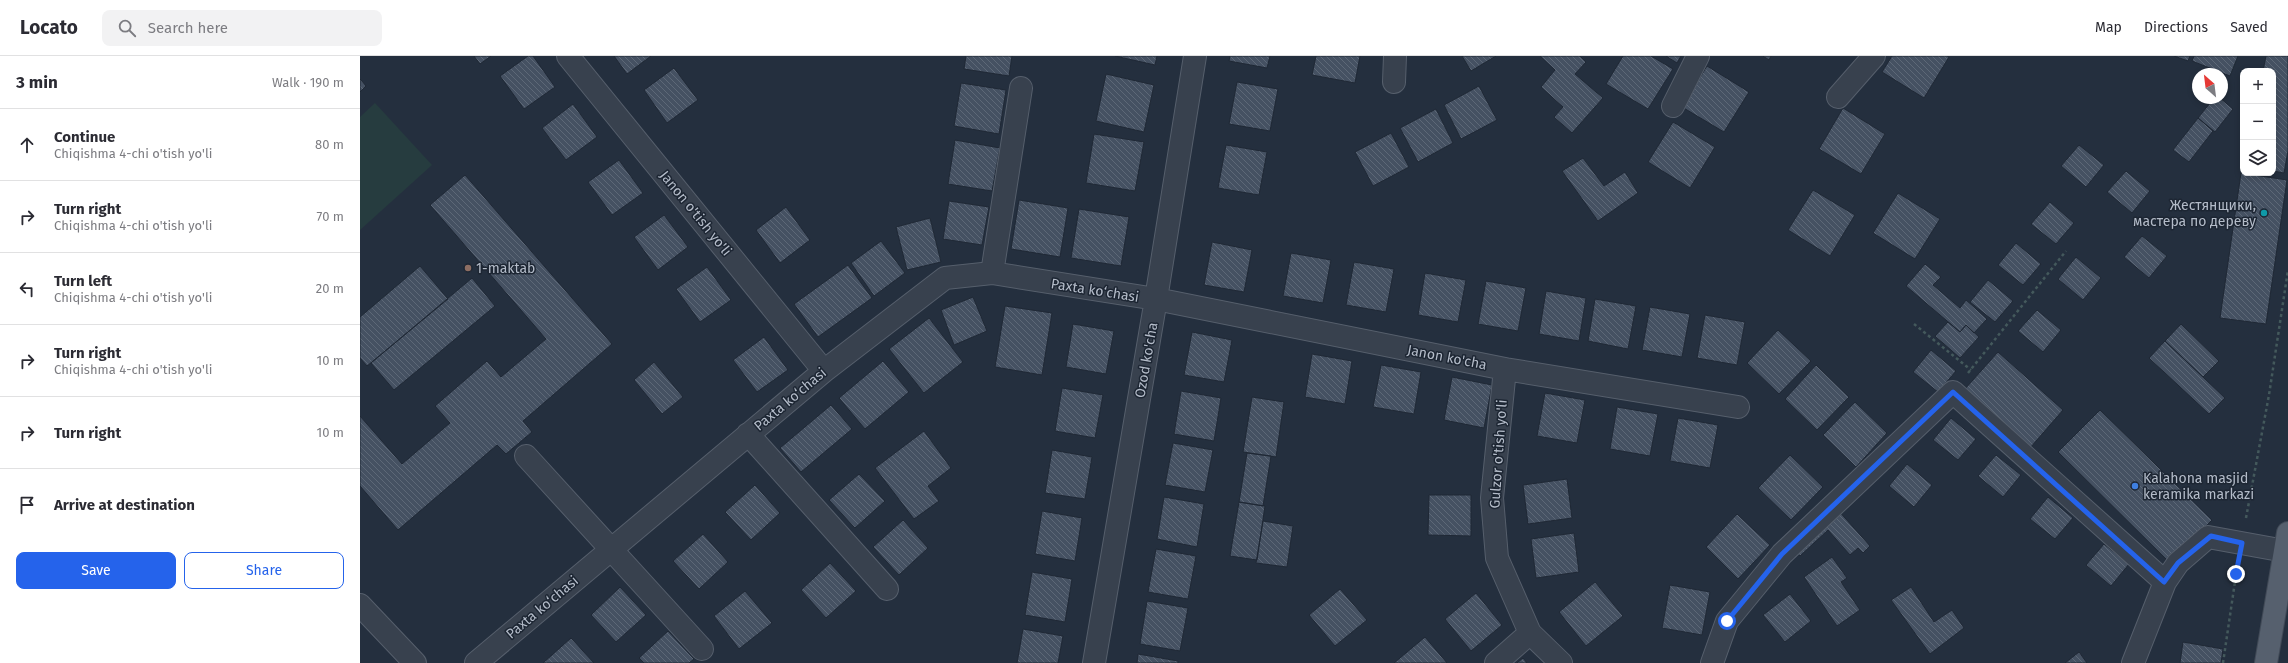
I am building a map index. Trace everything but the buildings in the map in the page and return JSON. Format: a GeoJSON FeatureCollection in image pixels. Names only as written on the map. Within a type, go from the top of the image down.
{"type":"FeatureCollection","features":[{"type":"Feature","properties":{"kind":"main road"},"geometry":{"type":"LineString","coordinates":[[2266,663],[2287,542]]}},
{"type":"Feature","properties":{"kind":"street","name":"Janon o'tish yo'li"},"geometry":{"type":"LineString","coordinates":[[568,56],[824,370]]}},
{"type":"Feature","properties":{"kind":"street","name":"Ozod ko'cha"},"geometry":{"type":"LineString","coordinates":[[1094,663],[1156,299],[1195,56]]}},
{"type":"Feature","properties":{"kind":"street"},"geometry":{"type":"LineString","coordinates":[[1394,56],[1394,82]]}},
{"type":"Feature","properties":{"kind":"street"},"geometry":{"type":"LineString","coordinates":[[1673,106],[1698,56]]}},
{"type":"Feature","properties":{"kind":"street"},"geometry":{"type":"LineString","coordinates":[[1838,97],[1874,56]]}},
{"type":"Feature","properties":{"kind":"street"},"geometry":{"type":"LineString","coordinates":[[992,273],[1021,88]]}},
{"type":"Feature","properties":{"kind":"street","name":"Paxta ko‘chasi"},"geometry":{"type":"LineString","coordinates":[[476,663],[824,370],[945,278],[992,273],[1156,299]]}},
{"type":"Feature","properties":{"kind":"street","name":"Janon ko'cha"},"geometry":{"type":"LineString","coordinates":[[1156,299],[1505,369],[1738,407]]}},
{"type":"Feature","properties":{"kind":"street","name":"Gulzor o'tish yo'li"},"geometry":{"type":"LineString","coordinates":[[1505,369],[1492,498],[1497,558],[1530,633],[1561,663]]}},
{"type":"Feature","properties":{"kind":"street"},"geometry":{"type":"LineString","coordinates":[[1712,663],[1727,621],[1777,559],[1953,392],[2164,582]]}},
{"type":"Feature","properties":{"kind":"street"},"geometry":{"type":"LineString","coordinates":[[748,434],[887,589]]}},
{"type":"Feature","properties":{"kind":"street"},"geometry":{"type":"LineString","coordinates":[[526,456],[702,649]]}},
{"type":"Feature","properties":{"kind":"street"},"geometry":{"type":"LineString","coordinates":[[2133,663],[2164,582],[2178,563],[2208,537],[2242,543],[2287,542]]}},
{"type":"Feature","properties":{"kind":"street"},"geometry":{"type":"LineString","coordinates":[[360,604],[415,663]]}},
{"type":"Feature","properties":{"kind":"street"},"geometry":{"type":"LineString","coordinates":[[1496,663],[1530,633]]}},
{"type":"Feature","properties":{"kind":"path"},"geometry":{"type":"LineString","coordinates":[[1953,392],[2066,251]]}},
{"type":"Feature","properties":{"kind":"path"},"geometry":{"type":"LineString","coordinates":[[2223,663],[2242,543],[2269,395],[2288,270]]}},
{"type":"Feature","properties":{"kind":"path"},"geometry":{"type":"LineString","coordinates":[[1914,324],[1971,370]]}},
{"type":"Feature","properties":{"kind":"green space"},"geometry":{"type":"Polygon","coordinates":[[[375,103],[432,165],[360,230],[360,117],[375,103]]]}},
{"type":"Feature","properties":{"kind":"place","name":"Жестянщики, мастера по дереву"},"geometry":{"type":"Point","coordinates":[2264,213]}},
{"type":"Feature","properties":{"kind":"place","name":"1-maktab"},"geometry":{"type":"Point","coordinates":[468,268]}},
{"type":"Feature","properties":{"kind":"place","name":"Kalahona masjid keramika markazi"},"geometry":{"type":"Point","coordinates":[2135,486]}},
{"type":"Feature","properties":{"kind":"route"},"geometry":{"type":"LineString","coordinates":[[1727,621],[1757,582],[1782,554],[1953,392],[2164,582],[2178,563],[2191,550],[2211,536],[2242,543],[2236,574]]}}]}
